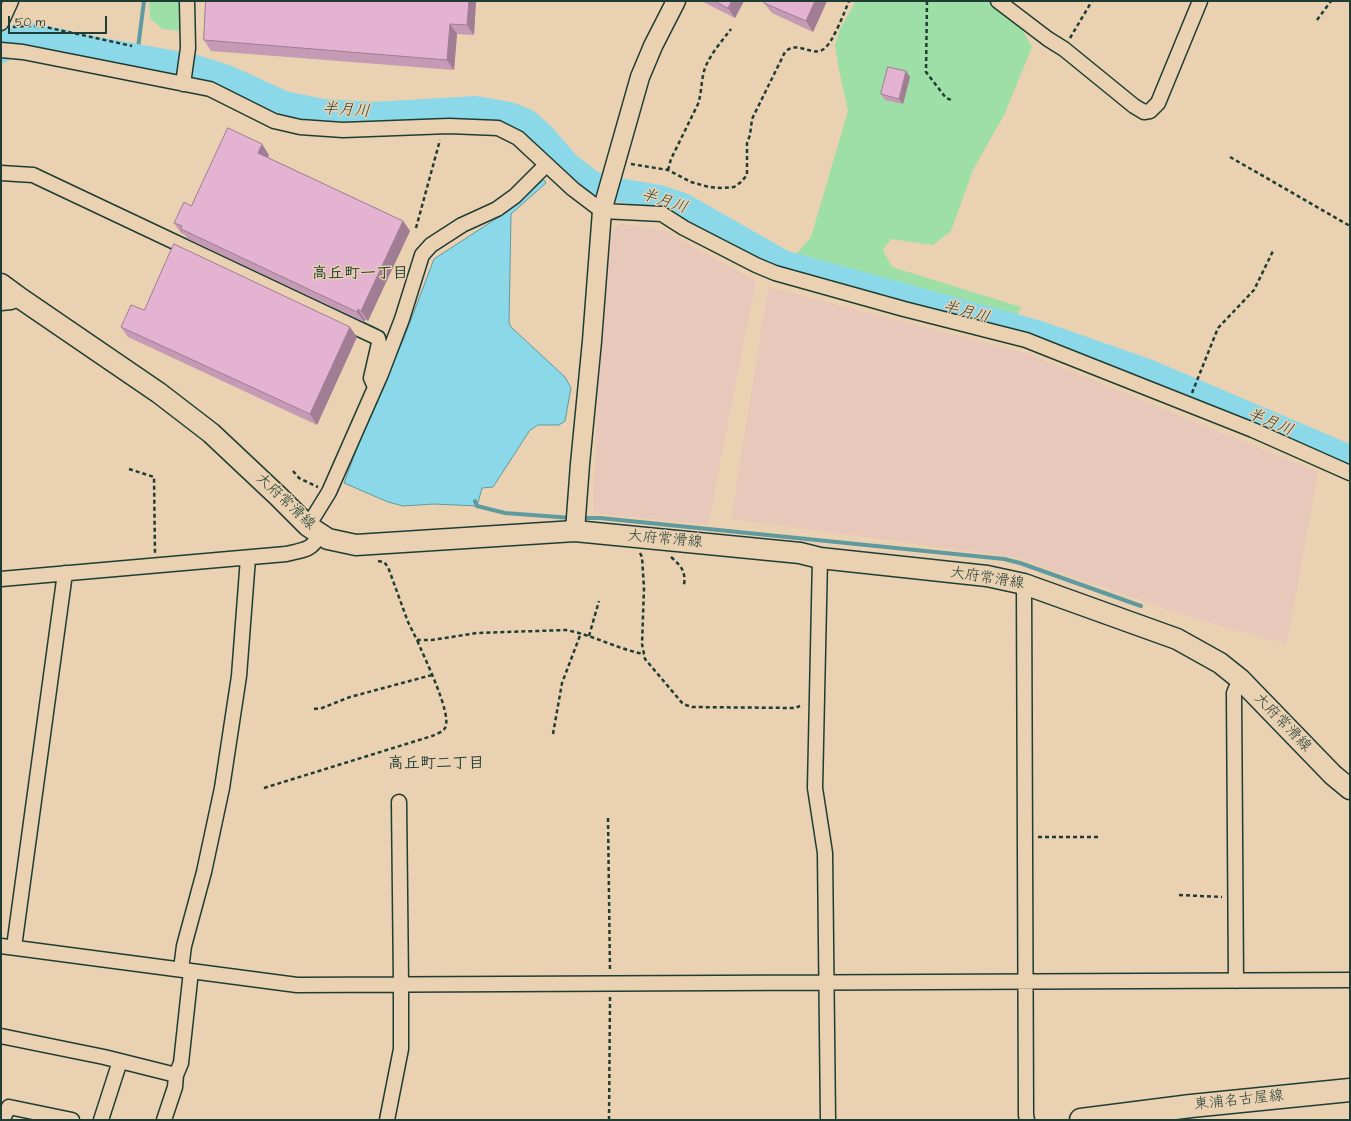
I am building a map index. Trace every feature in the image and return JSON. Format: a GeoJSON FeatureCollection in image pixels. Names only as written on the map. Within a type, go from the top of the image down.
{"type":"FeatureCollection","features":[{"type":"Feature","properties":{"kind":"main road","name":"大府常滑線"},"geometry":{"type":"LineString","coordinates":[[1,284],[10,301],[159,393],[211,433],[314,531],[333,541],[356,545],[575,531],[800,553],[820,558],[987,576],[1024,584],[1177,639],[1220,663],[1240,680],[1333,775],[1350,789]]}},
{"type":"Feature","properties":{"kind":"main road","name":"東浦名古屋線"},"geometry":{"type":"LineString","coordinates":[[1081,1120],[1190,1106],[1350,1090]]}},
{"type":"Feature","properties":{"kind":"street"},"geometry":{"type":"LineString","coordinates":[[4,25],[11,1]]}},
{"type":"Feature","properties":{"kind":"street"},"geometry":{"type":"LineString","coordinates":[[184,78],[188,48],[187,1]]}},
{"type":"Feature","properties":{"kind":"street"},"geometry":{"type":"LineString","coordinates":[[575,531],[604,205],[610,179],[640,77],[653,46],[676,1]]}},
{"type":"Feature","properties":{"kind":"street"},"geometry":{"type":"LineString","coordinates":[[998,1],[1048,39],[1064,49],[1134,106],[1144,112],[1150,111],[1158,103],[1200,1]]}},
{"type":"Feature","properties":{"kind":"street"},"geometry":{"type":"LineString","coordinates":[[6,50],[184,78],[210,89],[274,121],[300,127],[343,130],[441,127],[498,128],[518,138],[573,189],[604,205],[662,214],[684,228],[756,265],[775,273],[904,310],[1026,340],[1253,430],[1350,473]]}},
{"type":"Feature","properties":{"kind":"street"},"geometry":{"type":"LineString","coordinates":[[1,579],[286,554],[308,549],[316,543],[314,531],[402,319],[422,255],[431,245],[456,229],[496,209],[515,196],[546,165]]}},
{"type":"Feature","properties":{"kind":"street"},"geometry":{"type":"LineString","coordinates":[[1,173],[33,175],[378,338],[379,343],[371,378],[375,387]]}},
{"type":"Feature","properties":{"kind":"street"},"geometry":{"type":"LineString","coordinates":[[164,1120],[176,1075],[181,1063],[186,970],[184,946],[204,872],[222,788],[239,676],[248,558]]}},
{"type":"Feature","properties":{"kind":"street"},"geometry":{"type":"LineString","coordinates":[[820,558],[815,788],[826,853],[828,1120]]}},
{"type":"Feature","properties":{"kind":"street"},"geometry":{"type":"LineString","coordinates":[[65,573],[7,947],[298,984],[1350,980]]}},
{"type":"Feature","properties":{"kind":"street"},"geometry":{"type":"LineString","coordinates":[[1024,584],[1027,1120]]}},
{"type":"Feature","properties":{"kind":"street"},"geometry":{"type":"LineString","coordinates":[[1236,981],[1234,692],[1240,680]]}},
{"type":"Feature","properties":{"kind":"street"},"geometry":{"type":"LineString","coordinates":[[387,1120],[401,1049],[399,802]]}},
{"type":"Feature","properties":{"kind":"street"},"geometry":{"type":"LineString","coordinates":[[1,1036],[120,1061],[176,1075]]}},
{"type":"Feature","properties":{"kind":"street"},"geometry":{"type":"LineString","coordinates":[[101,1120],[120,1061]]}},
{"type":"Feature","properties":{"kind":"street"},"geometry":{"type":"LineString","coordinates":[[2,1120],[9,1107],[72,1120]]}},
{"type":"Feature","properties":{"kind":"path"},"geometry":{"type":"LineString","coordinates":[[616,162],[668,170],[691,182],[709,187],[734,187],[747,175],[747,143],[750,135],[752,119],[785,52],[789,48],[796,47],[816,52],[824,50],[830,43],[850,1]]}},
{"type":"Feature","properties":{"kind":"path"},"geometry":{"type":"LineString","coordinates":[[927,1],[926,72],[946,98],[951,100]]}},
{"type":"Feature","properties":{"kind":"path"},"geometry":{"type":"LineString","coordinates":[[1064,49],[1092,1]]}},
{"type":"Feature","properties":{"kind":"path"},"geometry":{"type":"LineString","coordinates":[[1317,20],[1332,1]]}},
{"type":"Feature","properties":{"kind":"path"},"geometry":{"type":"LineString","coordinates":[[4,25],[41,26],[132,46]]}},
{"type":"Feature","properties":{"kind":"path"},"geometry":{"type":"LineString","coordinates":[[668,170],[671,159],[698,104],[701,95],[705,68],[713,53],[731,29]]}},
{"type":"Feature","properties":{"kind":"path"},"geometry":{"type":"LineString","coordinates":[[416,228],[436,154],[441,127]]}},
{"type":"Feature","properties":{"kind":"path"},"geometry":{"type":"LineString","coordinates":[[1230,157],[1350,226]]}},
{"type":"Feature","properties":{"kind":"path"},"geometry":{"type":"LineString","coordinates":[[1187,404],[1218,328],[1254,290],[1273,251]]}},
{"type":"Feature","properties":{"kind":"path"},"geometry":{"type":"LineString","coordinates":[[129,469],[154,477],[156,566]]}},
{"type":"Feature","properties":{"kind":"path"},"geometry":{"type":"LineString","coordinates":[[293,471],[299,478],[329,492]]}},
{"type":"Feature","properties":{"kind":"path"},"geometry":{"type":"LineString","coordinates":[[660,540],[660,546],[678,563],[686,576],[684,585]]}},
{"type":"Feature","properties":{"kind":"path"},"geometry":{"type":"LineString","coordinates":[[639,552],[642,557],[644,588],[642,644],[644,654],[646,659],[683,704],[692,707],[794,708],[800,706]]}},
{"type":"Feature","properties":{"kind":"path"},"geometry":{"type":"LineString","coordinates":[[264,788],[440,732],[445,728],[446,723],[444,709],[439,692],[408,622],[388,566],[384,562],[376,560]]}},
{"type":"Feature","properties":{"kind":"path"},"geometry":{"type":"LineString","coordinates":[[589,636],[599,600]]}},
{"type":"Feature","properties":{"kind":"path"},"geometry":{"type":"LineString","coordinates":[[417,640],[426,641],[485,633],[566,630],[581,633],[633,652],[644,654]]}},
{"type":"Feature","properties":{"kind":"path"},"geometry":{"type":"LineString","coordinates":[[553,734],[562,683],[581,633]]}},
{"type":"Feature","properties":{"kind":"path"},"geometry":{"type":"LineString","coordinates":[[314,709],[322,708],[350,697],[432,675]]}},
{"type":"Feature","properties":{"kind":"path"},"geometry":{"type":"LineString","coordinates":[[1025,837],[1101,837]]}},
{"type":"Feature","properties":{"kind":"path"},"geometry":{"type":"LineString","coordinates":[[1179,895],[1235,898]]}},
{"type":"Feature","properties":{"kind":"shaded area"},"geometry":{"type":"Polygon","coordinates":[[[620,224],[654,228],[666,232],[756,281],[708,525],[595,513],[593,500],[601,324],[612,229],[620,224]]]}},
{"type":"Feature","properties":{"kind":"shaded area"},"geometry":{"type":"Polygon","coordinates":[[[768,287],[1026,353],[1318,472],[1287,644],[1202,621],[1015,557],[731,519],[768,287]]]}},
{"type":"Feature","properties":{"kind":"green space"},"geometry":{"type":"Polygon","coordinates":[[[149,1],[179,1],[181,31],[162,29],[150,18],[149,1]]]}},
{"type":"Feature","properties":{"kind":"green space"},"geometry":{"type":"Polygon","coordinates":[[[856,1],[991,1],[1019,24],[1032,47],[1005,113],[973,170],[951,231],[933,245],[891,239],[883,250],[892,267],[1021,307],[1016,319],[790,261],[811,237],[848,111],[835,45],[840,29],[856,1]]]}},
{"type":"Feature","properties":{"kind":"water"},"geometry":{"type":"Polygon","coordinates":[[[544,180],[546,183],[511,214],[509,323],[511,327],[565,377],[571,388],[565,421],[559,425],[538,425],[530,430],[493,487],[482,488],[477,506],[434,504],[403,506],[388,502],[344,483],[364,429],[404,338],[434,259],[508,211],[544,180]]]}},
{"type":"Feature","properties":{"kind":"building"},"geometry":{"type":"Polygon","coordinates":[[[206,1],[469,1],[467,25],[450,24],[447,60],[204,40],[206,1]]]}},
{"type":"Feature","properties":{"kind":"building"},"geometry":{"type":"Polygon","coordinates":[[[715,1],[732,1],[728,8],[715,1]]]}},
{"type":"Feature","properties":{"kind":"building"},"geometry":{"type":"Polygon","coordinates":[[[765,1],[815,1],[806,21],[764,3],[765,1]]]}},
{"type":"Feature","properties":{"kind":"building"},"geometry":{"type":"Polygon","coordinates":[[[888,67],[906,71],[899,99],[881,94],[888,67]]]}},
{"type":"Feature","properties":{"kind":"building"},"geometry":{"type":"Polygon","coordinates":[[[228,128],[262,144],[258,153],[403,221],[361,311],[358,309],[357,312],[181,229],[182,226],[174,223],[184,202],[191,206],[228,128]]]}},
{"type":"Feature","properties":{"kind":"building"},"geometry":{"type":"Polygon","coordinates":[[[174,244],[350,327],[310,414],[121,327],[131,305],[144,310],[174,244]]]}},
{"type":"Feature","properties":{"kind":"waterway"},"geometry":{"type":"LineString","coordinates":[[137,56],[144,1]]}},
{"type":"Feature","properties":{"kind":"waterway","name":"半月川"},"geometry":{"type":"LineString","coordinates":[[1,51],[5,45],[20,35],[32,35],[82,46],[192,66],[227,77],[284,103],[323,111],[375,114],[476,108],[510,114],[527,121],[543,135],[568,164],[591,182],[602,187],[659,197],[683,205],[783,262],[1037,332],[1148,371],[1350,457]]}},
{"type":"Feature","properties":{"kind":"waterway"},"geometry":{"type":"LineString","coordinates":[[334,309],[377,330]]}},
{"type":"Feature","properties":{"kind":"waterway"},"geometry":{"type":"LineString","coordinates":[[475,501],[477,506],[505,513],[572,518]]}},
{"type":"Feature","properties":{"kind":"waterway"},"geometry":{"type":"LineString","coordinates":[[581,518],[600,518],[1004,559],[1020,563],[1141,606]]}},
{"type":"Feature","properties":{"kind":"district","name":"高丘町一丁目"},"geometry":{"type":"Point","coordinates":[360,275]}},
{"type":"Feature","properties":{"kind":"district","name":"高丘町二丁目"},"geometry":{"type":"Point","coordinates":[436,765]}}]}
